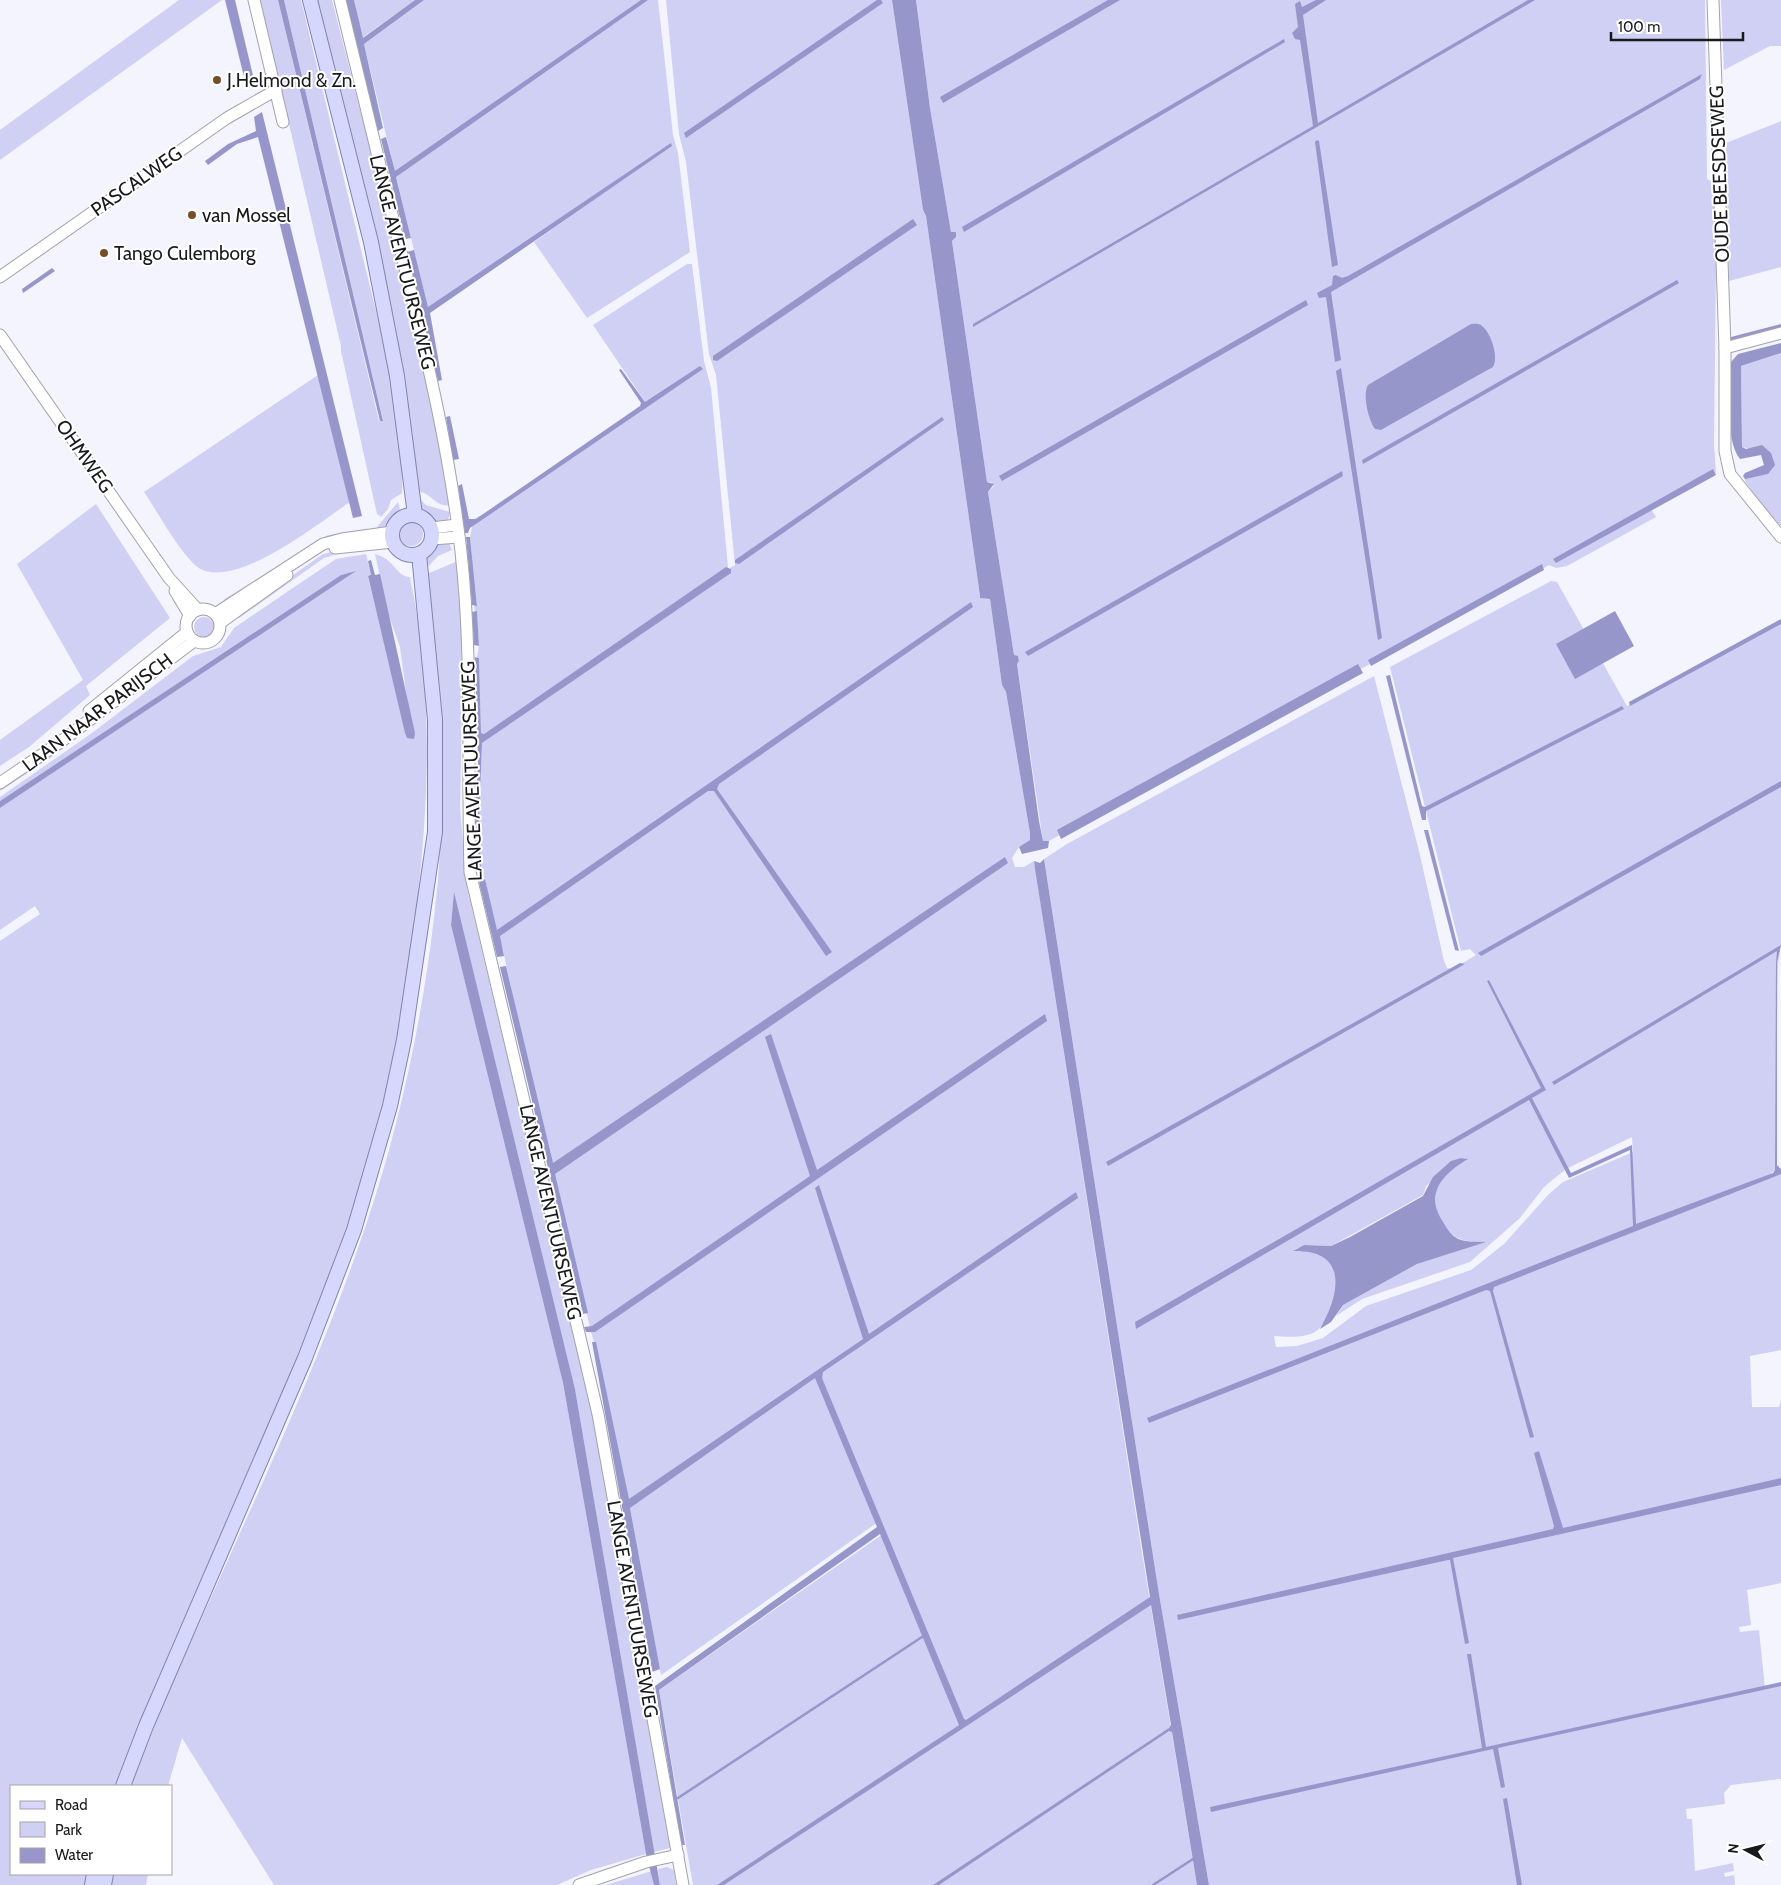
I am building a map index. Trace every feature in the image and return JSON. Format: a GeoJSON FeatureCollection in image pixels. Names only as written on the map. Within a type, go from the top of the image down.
{"type":"FeatureCollection","features":[{"type":"Feature","properties":{"kind":"main road"},"geometry":{"type":"LineString","coordinates":[[310,0],[371,242],[397,376],[408,468],[404,486],[410,515]]}},
{"type":"Feature","properties":{"kind":"main road"},"geometry":{"type":"LineString","coordinates":[[410,515],[425,519],[431,533],[427,548],[414,555],[399,551],[392,537],[396,522],[410,515]]}},
{"type":"Feature","properties":{"kind":"main road"},"geometry":{"type":"LineString","coordinates":[[123,1785],[146,1726],[305,1358],[354,1230],[390,1106],[407,1021],[435,832],[435,720],[422,603],[423,583],[414,555]]}},
{"type":"Feature","properties":{"kind":"street"},"geometry":{"type":"LineString","coordinates":[[254,0],[283,122]]}},
{"type":"Feature","properties":{"kind":"street","name":"LANGE AVENTUURSEWEG"},"geometry":{"type":"LineString","coordinates":[[340,0],[435,391],[458,531],[469,676],[468,796],[470,872],[598,1414],[682,1885]]}},
{"type":"Feature","properties":{"kind":"street","name":"OUDE BEESDSEWEG"},"geometry":{"type":"LineString","coordinates":[[1713,0],[1725,348],[1725,451],[1730,474],[1781,537]]}},
{"type":"Feature","properties":{"kind":"street","name":"PASCALWEG"},"geometry":{"type":"LineString","coordinates":[[0,277],[227,118],[276,90]]}},
{"type":"Feature","properties":{"kind":"street"},"geometry":{"type":"LineString","coordinates":[[1725,348],[1781,333]]}},
{"type":"Feature","properties":{"kind":"street","name":"OHMWEG"},"geometry":{"type":"LineString","coordinates":[[0,335],[194,613]]}},
{"type":"Feature","properties":{"kind":"street"},"geometry":{"type":"LineString","coordinates":[[431,533],[458,531]]}},
{"type":"Feature","properties":{"kind":"street"},"geometry":{"type":"LineString","coordinates":[[218,618],[323,544],[342,539],[392,537]]}},
{"type":"Feature","properties":{"kind":"street"},"geometry":{"type":"LineString","coordinates":[[207,610],[218,618],[219,633],[213,640],[204,644],[191,636],[187,624],[194,613],[207,610]]}},
{"type":"Feature","properties":{"kind":"street","name":"LAAN NAAR PARIJSCH"},"geometry":{"type":"LineString","coordinates":[[0,774],[59,735],[191,636]]}},
{"type":"Feature","properties":{"kind":"street","name":"LAAN NAAR PARIJSCH"},"geometry":{"type":"LineString","coordinates":[[0,783],[59,743],[191,636]]}},
{"type":"Feature","properties":{"kind":"street"},"geometry":{"type":"LineString","coordinates":[[579,1885],[646,1862],[678,1855]]}},
{"type":"Feature","properties":{"kind":"green space"},"geometry":{"type":"Polygon","coordinates":[[[179,0],[222,0],[0,160],[0,130],[179,0]]]}},
{"type":"Feature","properties":{"kind":"green space"},"geometry":{"type":"Polygon","coordinates":[[[260,0],[278,0],[379,421],[383,420],[284,0],[301,0],[378,319],[396,405],[402,464],[402,493],[391,500],[388,509],[381,517],[377,514],[341,346],[260,0]]]}},
{"type":"Feature","properties":{"kind":"green space"},"geometry":{"type":"Polygon","coordinates":[[[317,0],[332,0],[432,391],[450,505],[441,504],[419,492],[412,440],[317,0]]]}},
{"type":"Feature","properties":{"kind":"green space"},"geometry":{"type":"Polygon","coordinates":[[[354,0],[415,0],[362,38],[354,0]]]}},
{"type":"Feature","properties":{"kind":"green space"},"geometry":{"type":"Polygon","coordinates":[[[424,0],[658,0],[673,135],[678,153],[690,252],[587,318],[534,242],[567,219],[429,312],[364,44],[424,0]]]}},
{"type":"Feature","properties":{"kind":"green space"},"geometry":{"type":"Polygon","coordinates":[[[666,0],[892,0],[923,210],[926,216],[980,596],[981,598],[990,599],[1002,685],[1006,692],[1031,840],[1019,847],[1012,858],[1015,867],[1024,867],[1034,861],[1142,1553],[1197,1885],[724,1885],[929,1750],[927,1747],[717,1885],[693,1885],[659,1690],[883,1534],[878,1522],[661,1675],[630,1508],[598,1355],[521,1034],[503,950],[492,916],[485,879],[479,870],[481,869],[479,824],[482,743],[730,573],[730,568],[735,565],[716,375],[709,354],[686,162],[679,134],[666,0]],[[959,1725],[928,1746],[930,1750],[964,1727],[959,1725]]]}},
{"type":"Feature","properties":{"kind":"green space"},"geometry":{"type":"Polygon","coordinates":[[[916,0],[1705,0],[1707,179],[1717,184],[1714,444],[1716,473],[1651,509],[1656,517],[1567,566],[1556,568],[1549,565],[1049,841],[1043,841],[1017,664],[1019,661],[1018,656],[1014,656],[988,492],[994,486],[991,482],[987,482],[952,241],[956,237],[956,232],[951,232],[930,108],[916,0]],[[1493,367],[1375,429],[1381,430],[1493,367]]]}},
{"type":"Feature","properties":{"kind":"green space"},"geometry":{"type":"Polygon","coordinates":[[[1721,0],[1781,0],[1781,46],[1770,46],[1724,70],[1721,0]]]}},
{"type":"Feature","properties":{"kind":"green space"},"geometry":{"type":"Polygon","coordinates":[[[1781,121],[1781,267],[1729,281],[1726,143],[1781,121]]]}},
{"type":"Feature","properties":{"kind":"green space"},"geometry":{"type":"Polygon","coordinates":[[[687,264],[692,264],[704,361],[711,388],[728,567],[484,734],[481,733],[479,658],[477,657],[479,646],[477,612],[475,612],[474,606],[477,605],[470,537],[474,519],[509,500],[648,406],[593,325],[687,264]]]}},
{"type":"Feature","properties":{"kind":"green space"},"geometry":{"type":"Polygon","coordinates":[[[1781,353],[1781,526],[1764,508],[1745,481],[1745,478],[1768,474],[1771,453],[1742,447],[1741,366],[1781,353]]]}},
{"type":"Feature","properties":{"kind":"green space"},"geometry":{"type":"Polygon","coordinates":[[[318,375],[350,502],[297,539],[251,564],[229,571],[210,572],[195,565],[174,540],[144,492],[318,375]]]}},
{"type":"Feature","properties":{"kind":"green space"},"geometry":{"type":"Polygon","coordinates":[[[420,499],[426,505],[450,512],[448,521],[436,522],[419,509],[420,499]]]}},
{"type":"Feature","properties":{"kind":"green space"},"geometry":{"type":"Polygon","coordinates":[[[398,502],[400,510],[391,522],[380,530],[377,527],[398,502]]]}},
{"type":"Feature","properties":{"kind":"green space"},"geometry":{"type":"Polygon","coordinates":[[[96,504],[170,618],[86,686],[90,695],[29,747],[0,766],[0,740],[83,680],[17,564],[96,504]]]}},
{"type":"Feature","properties":{"kind":"green space"},"geometry":{"type":"Polygon","coordinates":[[[411,522],[416,523],[422,529],[422,539],[416,545],[411,546],[406,545],[400,539],[399,534],[400,529],[406,523],[411,522]]]}},
{"type":"Feature","properties":{"kind":"green space"},"geometry":{"type":"Polygon","coordinates":[[[366,529],[367,532],[321,542],[226,602],[223,600],[328,535],[366,529]]]}},
{"type":"Feature","properties":{"kind":"green space"},"geometry":{"type":"Polygon","coordinates":[[[437,542],[449,543],[452,550],[438,556],[429,566],[425,560],[437,542]]]}},
{"type":"Feature","properties":{"kind":"green space"},"geometry":{"type":"Polygon","coordinates":[[[350,548],[351,550],[324,558],[239,618],[236,615],[323,554],[350,548]]]}},
{"type":"Feature","properties":{"kind":"green space"},"geometry":{"type":"Polygon","coordinates":[[[366,554],[371,575],[368,577],[407,738],[412,738],[415,733],[408,706],[400,647],[388,613],[375,554],[382,556],[401,574],[410,577],[417,616],[425,695],[427,775],[418,894],[397,1035],[377,1128],[351,1220],[310,1331],[168,1655],[115,1785],[10,1785],[10,1875],[91,1875],[89,1885],[0,1885],[0,941],[40,914],[35,906],[0,930],[0,808],[354,572],[341,575],[0,801],[0,797],[92,733],[193,656],[221,647],[234,628],[336,559],[366,554]]]}},
{"type":"Feature","properties":{"kind":"green space"},"geometry":{"type":"Polygon","coordinates":[[[460,560],[462,701],[460,809],[467,888],[594,1421],[670,1848],[654,1852],[575,1389],[454,894],[451,925],[563,1383],[646,1854],[591,1870],[557,1885],[274,1885],[182,1738],[168,1785],[130,1785],[311,1370],[365,1228],[379,1186],[402,1100],[412,1056],[427,968],[440,848],[427,574],[460,560]]]}},
{"type":"Feature","properties":{"kind":"green space"},"geometry":{"type":"Polygon","coordinates":[[[1551,581],[1557,582],[1627,706],[1781,623],[1781,945],[1778,965],[1775,1170],[1764,1179],[1781,1174],[1781,1350],[1750,1356],[1752,1407],[1779,1407],[1781,1400],[1781,1583],[1747,1590],[1751,1625],[1739,1627],[1740,1632],[1759,1630],[1765,1689],[1781,1685],[1781,1779],[1731,1785],[1724,1793],[1725,1804],[1686,1809],[1687,1819],[1692,1819],[1695,1871],[1733,1863],[1734,1871],[1724,1873],[1725,1877],[1734,1875],[1735,1885],[1209,1885],[1159,1594],[1044,859],[1067,844],[1374,676],[1419,851],[1444,961],[1447,968],[1453,969],[1476,955],[1470,949],[1461,951],[1390,667],[1551,581]],[[1632,1137],[1566,1169],[1544,1187],[1520,1218],[1470,1262],[1362,1299],[1336,1316],[1343,1305],[1417,1264],[1484,1242],[1464,1240],[1451,1234],[1441,1221],[1438,1213],[1435,1196],[1437,1188],[1440,1181],[1446,1175],[1467,1159],[1461,1158],[1426,1186],[1423,1195],[1331,1246],[1304,1245],[1294,1250],[1317,1254],[1331,1265],[1335,1281],[1334,1292],[1326,1317],[1319,1329],[1303,1336],[1274,1336],[1276,1347],[1297,1346],[1323,1338],[1366,1306],[1471,1270],[1504,1244],[1548,1195],[1563,1182],[1633,1152],[1632,1137]]]}},
{"type":"Feature","properties":{"kind":"green space"},"geometry":{"type":"Polygon","coordinates":[[[204,617],[211,620],[214,627],[211,634],[204,637],[197,634],[194,627],[197,620],[204,617]]]}},
{"type":"Feature","properties":{"kind":"green space"},"geometry":{"type":"Polygon","coordinates":[[[178,657],[179,660],[53,756],[0,791],[0,787],[178,657]]]}},
{"type":"Feature","properties":{"kind":"green space"},"geometry":{"type":"Polygon","coordinates":[[[667,1867],[674,1870],[676,1885],[660,1885],[658,1869],[667,1867]]]}},
{"type":"Feature","properties":{"kind":"green space"},"geometry":{"type":"Polygon","coordinates":[[[652,1871],[654,1885],[606,1885],[652,1871]]]}},
{"type":"Feature","properties":{"kind":"green space"},"geometry":{"type":"Polygon","coordinates":[[[109,1875],[148,1875],[146,1885],[107,1885],[109,1875]]]}},
{"type":"Feature","properties":{"kind":"water"},"geometry":{"type":"Polygon","coordinates":[[[225,0],[235,0],[255,84],[247,89],[225,0]]]}},
{"type":"Feature","properties":{"kind":"water"},"geometry":{"type":"Polygon","coordinates":[[[278,0],[284,0],[383,421],[380,421],[278,0]]]}},
{"type":"Feature","properties":{"kind":"water"},"geometry":{"type":"Polygon","coordinates":[[[346,0],[354,0],[363,38],[415,0],[424,0],[364,44],[383,128],[378,131],[346,0]]]}},
{"type":"Feature","properties":{"kind":"water"},"geometry":{"type":"Polygon","coordinates":[[[641,0],[648,0],[396,177],[411,238],[405,239],[381,139],[386,137],[395,171],[641,0]]]}},
{"type":"Feature","properties":{"kind":"water"},"geometry":{"type":"Polygon","coordinates":[[[877,0],[881,0],[883,3],[686,138],[684,133],[877,0]]]}},
{"type":"Feature","properties":{"kind":"water"},"geometry":{"type":"Polygon","coordinates":[[[892,0],[916,0],[930,108],[951,232],[956,232],[956,237],[952,241],[987,482],[994,484],[988,492],[1014,655],[1018,656],[1019,661],[1017,664],[1039,821],[1043,841],[1049,841],[1048,848],[1022,854],[1019,847],[1030,840],[1030,833],[1006,692],[1002,685],[990,599],[980,598],[926,216],[923,210],[892,0]]]}},
{"type":"Feature","properties":{"kind":"water"},"geometry":{"type":"Polygon","coordinates":[[[1108,0],[1120,0],[943,103],[940,97],[1108,0]]]}},
{"type":"Feature","properties":{"kind":"water"},"geometry":{"type":"Polygon","coordinates":[[[1316,0],[1326,0],[1303,15],[1318,123],[1528,0],[1535,0],[973,327],[973,324],[1313,126],[1300,40],[1295,39],[1292,33],[1298,27],[1295,4],[1300,1],[1302,7],[1316,0]]]}},
{"type":"Feature","properties":{"kind":"water"},"geometry":{"type":"Polygon","coordinates":[[[1284,39],[1285,42],[964,232],[962,227],[1284,39]]]}},
{"type":"Feature","properties":{"kind":"water"},"geometry":{"type":"Polygon","coordinates":[[[1702,74],[1700,79],[1331,292],[1341,360],[1335,362],[1326,297],[1319,298],[1317,293],[1332,285],[1333,276],[1336,275],[1342,278],[1348,276],[1702,74]]]}},
{"type":"Feature","properties":{"kind":"water"},"geometry":{"type":"Polygon","coordinates":[[[262,112],[362,516],[353,518],[258,137],[237,144],[208,165],[205,161],[228,144],[256,131],[254,117],[262,112]]]}},
{"type":"Feature","properties":{"kind":"water"},"geometry":{"type":"Polygon","coordinates":[[[1319,141],[1338,265],[1332,267],[1315,142],[1319,141]]]}},
{"type":"Feature","properties":{"kind":"water"},"geometry":{"type":"Polygon","coordinates":[[[671,143],[672,146],[430,313],[442,380],[438,381],[407,252],[414,250],[428,307],[671,143]]]}},
{"type":"Feature","properties":{"kind":"water"},"geometry":{"type":"Polygon","coordinates":[[[913,219],[917,225],[717,361],[713,360],[713,356],[913,219]]]}},
{"type":"Feature","properties":{"kind":"water"},"geometry":{"type":"Polygon","coordinates":[[[52,268],[55,271],[23,293],[22,289],[52,268]]]}},
{"type":"Feature","properties":{"kind":"water"},"geometry":{"type":"Polygon","coordinates":[[[1677,280],[1679,283],[1363,464],[1362,460],[1677,280]]]}},
{"type":"Feature","properties":{"kind":"water"},"geometry":{"type":"Polygon","coordinates":[[[1306,300],[1308,305],[1002,481],[999,476],[1306,300]]]}},
{"type":"Feature","properties":{"kind":"water"},"geometry":{"type":"Polygon","coordinates":[[[1471,324],[1481,325],[1488,334],[1495,351],[1493,367],[1381,430],[1375,429],[1367,408],[1366,389],[1368,385],[1471,324]]]}},
{"type":"Feature","properties":{"kind":"water"},"geometry":{"type":"Polygon","coordinates":[[[1781,324],[1781,328],[1731,340],[1731,337],[1781,324]]]}},
{"type":"Feature","properties":{"kind":"water"},"geometry":{"type":"Polygon","coordinates":[[[1781,343],[1781,353],[1741,366],[1742,447],[1746,449],[1762,445],[1771,453],[1775,465],[1768,474],[1745,479],[1743,476],[1745,473],[1764,465],[1761,455],[1740,459],[1735,450],[1730,426],[1731,362],[1738,354],[1781,343]]]}},
{"type":"Feature","properties":{"kind":"water"},"geometry":{"type":"Polygon","coordinates":[[[700,366],[703,369],[470,528],[468,533],[465,533],[458,486],[462,484],[469,519],[476,519],[640,406],[641,403],[619,370],[621,369],[645,402],[700,366]]]}},
{"type":"Feature","properties":{"kind":"water"},"geometry":{"type":"Polygon","coordinates":[[[1341,368],[1382,638],[1378,640],[1336,371],[1341,368]]]}},
{"type":"Feature","properties":{"kind":"water"},"geometry":{"type":"Polygon","coordinates":[[[450,416],[459,459],[453,460],[446,417],[450,416]]]}},
{"type":"Feature","properties":{"kind":"water"},"geometry":{"type":"Polygon","coordinates":[[[942,417],[944,420],[739,564],[735,563],[735,560],[942,417]]]}},
{"type":"Feature","properties":{"kind":"water"},"geometry":{"type":"Polygon","coordinates":[[[1713,469],[1716,475],[1556,563],[1553,559],[1713,469]]]}},
{"type":"Feature","properties":{"kind":"water"},"geometry":{"type":"Polygon","coordinates":[[[1342,471],[1343,476],[1028,656],[1025,652],[1342,471]]]}},
{"type":"Feature","properties":{"kind":"water"},"geometry":{"type":"Polygon","coordinates":[[[466,537],[470,537],[477,606],[472,605],[466,537]]]}},
{"type":"Feature","properties":{"kind":"water"},"geometry":{"type":"Polygon","coordinates":[[[371,560],[375,575],[380,574],[415,733],[414,739],[407,738],[405,733],[368,576],[371,575],[368,561],[371,560]]]}},
{"type":"Feature","properties":{"kind":"water"},"geometry":{"type":"Polygon","coordinates":[[[1542,564],[1544,570],[1371,666],[1368,660],[1542,564]]]}},
{"type":"Feature","properties":{"kind":"water"},"geometry":{"type":"Polygon","coordinates":[[[726,567],[731,569],[731,573],[482,743],[479,824],[481,869],[476,870],[474,824],[478,764],[475,657],[479,658],[481,733],[484,734],[726,567]]]}},
{"type":"Feature","properties":{"kind":"water"},"geometry":{"type":"Polygon","coordinates":[[[356,571],[0,808],[0,801],[341,575],[356,571]]]}},
{"type":"Feature","properties":{"kind":"water"},"geometry":{"type":"Polygon","coordinates":[[[971,602],[973,607],[719,784],[717,789],[832,952],[826,956],[714,791],[708,791],[500,936],[504,956],[497,957],[479,882],[485,879],[497,930],[971,602]]]}},
{"type":"Feature","properties":{"kind":"water"},"geometry":{"type":"Polygon","coordinates":[[[477,611],[479,646],[474,645],[472,612],[477,611]]]}},
{"type":"Feature","properties":{"kind":"water"},"geometry":{"type":"Polygon","coordinates":[[[1615,611],[1634,646],[1575,679],[1556,644],[1615,611]]]}},
{"type":"Feature","properties":{"kind":"water"},"geometry":{"type":"Polygon","coordinates":[[[1781,619],[1781,624],[1630,706],[1629,702],[1781,619]]]}},
{"type":"Feature","properties":{"kind":"water"},"geometry":{"type":"Polygon","coordinates":[[[1358,664],[1363,673],[1061,839],[1057,830],[1358,664]]]}},
{"type":"Feature","properties":{"kind":"water"},"geometry":{"type":"Polygon","coordinates":[[[1390,675],[1422,806],[1425,807],[1622,706],[1624,709],[1426,811],[1426,820],[1422,820],[1386,676],[1390,675]]]}},
{"type":"Feature","properties":{"kind":"water"},"geometry":{"type":"Polygon","coordinates":[[[1781,781],[1781,787],[1481,956],[1478,953],[1781,781]]]}},
{"type":"Feature","properties":{"kind":"water"},"geometry":{"type":"Polygon","coordinates":[[[1424,830],[1428,830],[1459,951],[1455,950],[1424,830]]]}},
{"type":"Feature","properties":{"kind":"water"},"geometry":{"type":"Polygon","coordinates":[[[1005,857],[1008,863],[555,1174],[588,1313],[583,1314],[500,967],[506,966],[553,1163],[1005,857]]]}},
{"type":"Feature","properties":{"kind":"water"},"geometry":{"type":"Polygon","coordinates":[[[1044,859],[1159,1594],[1209,1885],[1197,1885],[1172,1732],[1169,1731],[939,1885],[933,1885],[1169,1728],[1171,1725],[1151,1605],[724,1885],[717,1885],[959,1725],[880,1534],[659,1690],[685,1845],[681,1845],[655,1686],[877,1527],[815,1378],[630,1508],[660,1669],[652,1672],[592,1342],[596,1342],[629,1499],[863,1339],[815,1188],[819,1185],[869,1334],[1076,1192],[1078,1198],[823,1372],[822,1378],[964,1719],[966,1720],[1150,1597],[1035,869],[1034,861],[1040,863],[1044,859]]]}},
{"type":"Feature","properties":{"kind":"water"},"geometry":{"type":"Polygon","coordinates":[[[454,892],[575,1389],[660,1885],[654,1885],[646,1854],[563,1383],[451,925],[454,892]]]}},
{"type":"Feature","properties":{"kind":"water"},"geometry":{"type":"Polygon","coordinates":[[[1781,945],[1777,962],[1777,1165],[1781,1169],[1781,1174],[1494,1287],[1493,1291],[1534,1437],[1530,1438],[1490,1291],[1486,1290],[1149,1423],[1147,1418],[1633,1226],[1630,1150],[1569,1178],[1529,1100],[1136,1329],[1135,1322],[1541,1088],[1487,981],[1489,980],[1546,1090],[1532,1098],[1571,1173],[1632,1145],[1636,1224],[1773,1173],[1775,1170],[1777,951],[1554,1085],[1552,1082],[1781,945]]]}},
{"type":"Feature","properties":{"kind":"water"},"geometry":{"type":"Polygon","coordinates":[[[1460,963],[1465,964],[1108,1166],[1106,1162],[1460,963]]]}},
{"type":"Feature","properties":{"kind":"water"},"geometry":{"type":"Polygon","coordinates":[[[1045,1014],[1047,1021],[595,1332],[586,1332],[584,1327],[592,1326],[810,1176],[765,1037],[771,1034],[817,1170],[1045,1014]]]}},
{"type":"Feature","properties":{"kind":"water"},"geometry":{"type":"Polygon","coordinates":[[[1461,1158],[1468,1159],[1444,1178],[1436,1193],[1435,1202],[1438,1212],[1451,1234],[1458,1239],[1466,1241],[1486,1242],[1417,1264],[1343,1305],[1331,1322],[1320,1329],[1332,1301],[1335,1276],[1331,1266],[1324,1258],[1311,1253],[1293,1251],[1304,1245],[1331,1246],[1350,1237],[1423,1196],[1433,1177],[1451,1161],[1461,1158]]]}},
{"type":"Feature","properties":{"kind":"water"},"geometry":{"type":"Polygon","coordinates":[[[1539,1451],[1563,1528],[1781,1478],[1781,1485],[1453,1558],[1469,1643],[1465,1644],[1450,1560],[1178,1620],[1177,1615],[1553,1529],[1554,1526],[1534,1453],[1539,1451]]]}},
{"type":"Feature","properties":{"kind":"water"},"geometry":{"type":"Polygon","coordinates":[[[1467,1654],[1471,1654],[1486,1747],[1781,1682],[1781,1686],[1498,1748],[1505,1787],[1501,1788],[1493,1749],[1211,1812],[1210,1807],[1482,1748],[1467,1654]]]}},
{"type":"Feature","properties":{"kind":"water"},"geometry":{"type":"Polygon","coordinates":[[[1507,1798],[1522,1885],[1517,1885],[1503,1799],[1507,1798]]]}},
{"type":"Feature","properties":{"kind":"waterway"},"geometry":{"type":"LineString","coordinates":[[678,1798],[925,1635]]}},
{"type":"Feature","properties":{"kind":"waterway"},"geometry":{"type":"LineString","coordinates":[[1153,1885],[1193,1859]]}},
{"type":"Feature","properties":{"kind":"place","name":"J.Helmond & Zn."},"geometry":{"type":"Point","coordinates":[217,80]}},
{"type":"Feature","properties":{"kind":"place","name":"van Mossel"},"geometry":{"type":"Point","coordinates":[192,215]}},
{"type":"Feature","properties":{"kind":"place","name":"Tango Culemborg"},"geometry":{"type":"Point","coordinates":[104,253]}}]}
